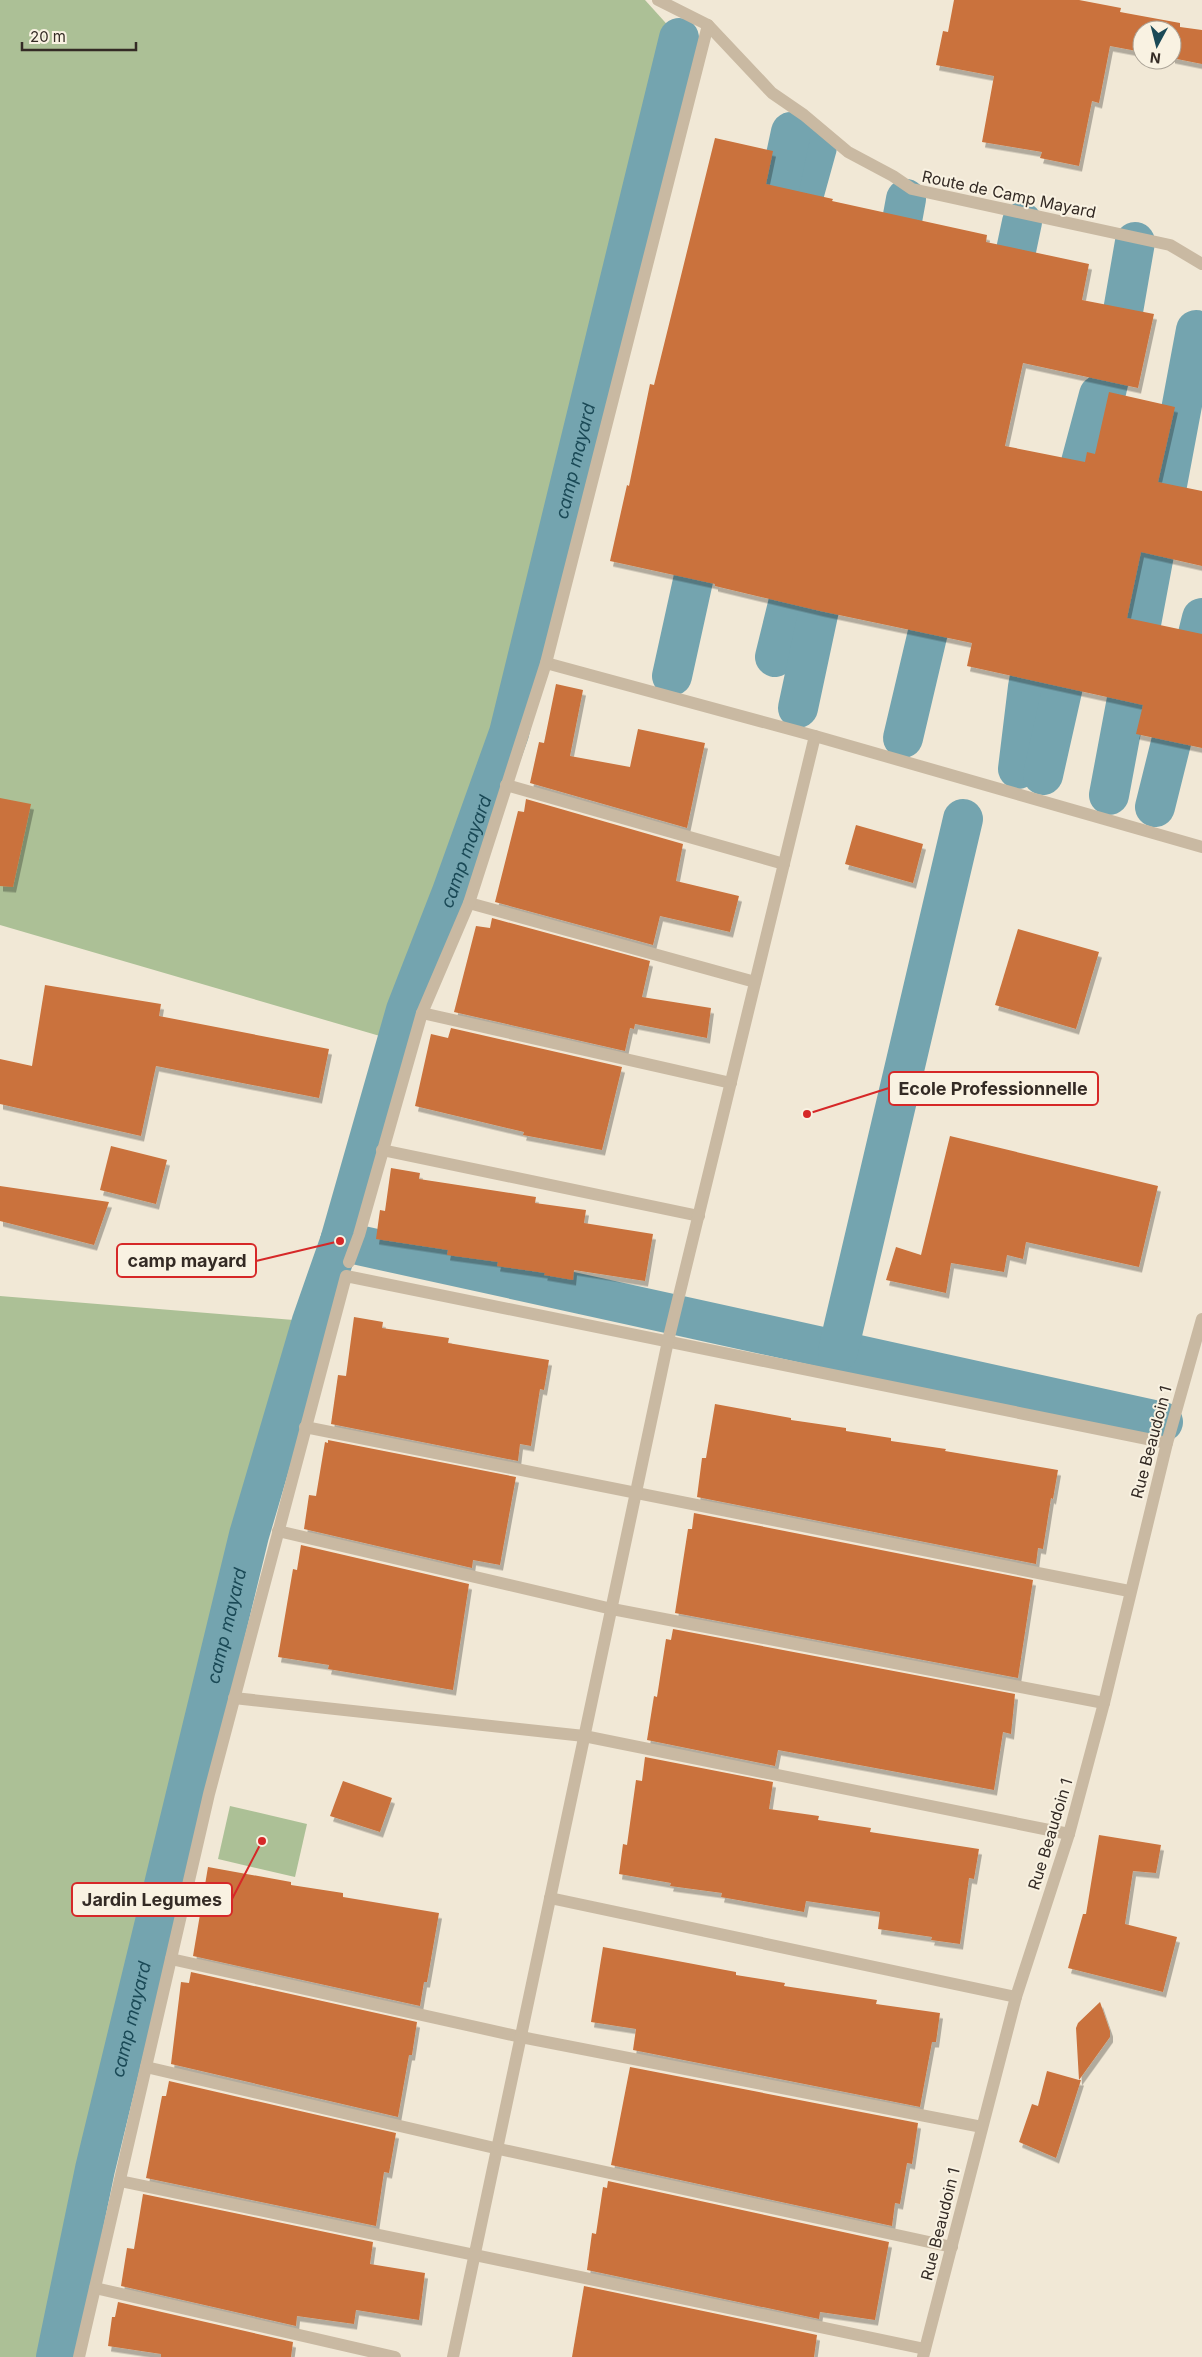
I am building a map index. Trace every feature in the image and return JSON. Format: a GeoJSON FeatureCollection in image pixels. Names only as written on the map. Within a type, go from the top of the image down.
{"type":"FeatureCollection","features":[{"type":"Feature","properties":{"kind":"street","name":"Route de Camp Mayard"},"geometry":{"type":"LineString","coordinates":[[658,0],[708,25],[772,93],[810,120],[848,152],[893,176],[912,189],[1170,245],[1202,264]]}},
{"type":"Feature","properties":{"kind":"street"},"geometry":{"type":"LineString","coordinates":[[349,1262],[359,1236],[422,1013],[469,903],[546,663],[708,25]]}},
{"type":"Feature","properties":{"kind":"street"},"geometry":{"type":"LineString","coordinates":[[546,663],[815,736],[1202,847]]}},
{"type":"Feature","properties":{"kind":"street"},"geometry":{"type":"LineString","coordinates":[[453,2357],[474,2255],[499,2149],[668,1341],[815,736]]}},
{"type":"Feature","properties":{"kind":"street"},"geometry":{"type":"LineString","coordinates":[[506,785],[784,864]]}},
{"type":"Feature","properties":{"kind":"street"},"geometry":{"type":"LineString","coordinates":[[469,903],[755,982]]}},
{"type":"Feature","properties":{"kind":"street"},"geometry":{"type":"LineString","coordinates":[[422,1013],[731,1083]]}},
{"type":"Feature","properties":{"kind":"street"},"geometry":{"type":"LineString","coordinates":[[382,1150],[699,1216]]}},
{"type":"Feature","properties":{"kind":"street"},"geometry":{"type":"LineString","coordinates":[[79,2357],[209,1794],[346,1276],[1167,1443]]}},
{"type":"Feature","properties":{"kind":"street","name":"Rue Beaudoin 1"},"geometry":{"type":"LineString","coordinates":[[924,2353],[1016,1997],[1069,1834],[1104,1703],[1129,1591],[1167,1443],[1202,1319]]}},
{"type":"Feature","properties":{"kind":"street"},"geometry":{"type":"LineString","coordinates":[[305,1426],[635,1494],[1129,1591]]}},
{"type":"Feature","properties":{"kind":"street"},"geometry":{"type":"LineString","coordinates":[[278,1531],[612,1609],[1104,1703]]}},
{"type":"Feature","properties":{"kind":"street"},"geometry":{"type":"LineString","coordinates":[[234,1698],[584,1736],[1069,1834]]}},
{"type":"Feature","properties":{"kind":"street"},"geometry":{"type":"LineString","coordinates":[[550,1898],[1016,1997]]}},
{"type":"Feature","properties":{"kind":"street"},"geometry":{"type":"LineString","coordinates":[[171,1959],[521,2037],[982,2128]]}},
{"type":"Feature","properties":{"kind":"street"},"geometry":{"type":"LineString","coordinates":[[146,2068],[499,2149],[952,2246]]}},
{"type":"Feature","properties":{"kind":"street"},"geometry":{"type":"LineString","coordinates":[[120,2181],[474,2255],[924,2353]]}},
{"type":"Feature","properties":{"kind":"street"},"geometry":{"type":"LineString","coordinates":[[95,2288],[395,2357]]}},
{"type":"Feature","properties":{"kind":"green space"},"geometry":{"type":"Polygon","coordinates":[[[0,0],[645,0],[673,31],[522,656],[397,1041],[0,925],[0,0]]]}},
{"type":"Feature","properties":{"kind":"green space"},"geometry":{"type":"Polygon","coordinates":[[[0,1296],[306,1321],[58,2357],[0,2357],[0,1296]]]}},
{"type":"Feature","properties":{"kind":"green space"},"geometry":{"type":"Polygon","coordinates":[[[230,1806],[307,1824],[295,1877],[218,1859],[230,1806]]]}},
{"type":"Feature","properties":{"kind":"building"},"geometry":{"type":"Polygon","coordinates":[[[954,0],[1079,0],[1121,8],[1120,12],[1164,20],[1132,20],[1132,50],[1110,46],[1099,103],[1092,101],[1079,166],[1040,158],[1042,152],[982,142],[994,76],[936,65],[943,31],[948,32],[954,0]]]}},
{"type":"Feature","properties":{"kind":"building"},"geometry":{"type":"Polygon","coordinates":[[[1182,27],[1202,30],[1202,64],[1182,60],[1182,27]]]}},
{"type":"Feature","properties":{"kind":"building"},"geometry":{"type":"Polygon","coordinates":[[[715,138],[773,151],[766,184],[833,199],[832,201],[987,235],[986,242],[1089,264],[1082,300],[1154,314],[1138,388],[1023,363],[1005,446],[1085,462],[1087,452],[1095,454],[1109,392],[1175,407],[1158,482],[1202,491],[1202,566],[1141,552],[1127,618],[1202,634],[1202,748],[1136,734],[1143,705],[967,666],[972,643],[820,611],[715,586],[715,584],[610,561],[627,485],[629,486],[650,384],[654,385],[715,138]]]}},
{"type":"Feature","properties":{"kind":"building"},"geometry":{"type":"Polygon","coordinates":[[[556,684],[583,690],[570,756],[630,767],[638,729],[705,743],[687,828],[530,783],[539,742],[544,743],[556,684]]]}},
{"type":"Feature","properties":{"kind":"building"},"geometry":{"type":"Polygon","coordinates":[[[0,798],[31,804],[13,887],[0,886],[0,798]]]}},
{"type":"Feature","properties":{"kind":"building"},"geometry":{"type":"Polygon","coordinates":[[[526,799],[683,844],[676,881],[739,896],[730,932],[660,916],[653,945],[495,902],[518,811],[524,812],[526,799]]]}},
{"type":"Feature","properties":{"kind":"building"},"geometry":{"type":"Polygon","coordinates":[[[856,825],[923,844],[913,883],[845,864],[856,825]]]}},
{"type":"Feature","properties":{"kind":"building"},"geometry":{"type":"Polygon","coordinates":[[[492,918],[650,961],[642,997],[711,1008],[707,1038],[635,1024],[634,1029],[630,1028],[625,1051],[454,1012],[476,926],[490,928],[492,918]]]}},
{"type":"Feature","properties":{"kind":"building"},"geometry":{"type":"Polygon","coordinates":[[[1018,929],[1099,952],[1076,1029],[995,1005],[1018,929]]]}},
{"type":"Feature","properties":{"kind":"building"},"geometry":{"type":"Polygon","coordinates":[[[45,985],[161,1004],[159,1016],[329,1049],[319,1098],[156,1066],[141,1136],[0,1104],[0,1059],[32,1066],[45,985]]]}},
{"type":"Feature","properties":{"kind":"building"},"geometry":{"type":"Polygon","coordinates":[[[451,1028],[622,1067],[602,1150],[523,1135],[524,1132],[415,1106],[431,1034],[448,1038],[451,1028]]]}},
{"type":"Feature","properties":{"kind":"building"},"geometry":{"type":"Polygon","coordinates":[[[950,1136],[1158,1186],[1139,1267],[1026,1242],[1023,1259],[1007,1255],[1004,1272],[951,1263],[946,1293],[886,1280],[896,1247],[921,1255],[950,1136]]]}},
{"type":"Feature","properties":{"kind":"building"},"geometry":{"type":"Polygon","coordinates":[[[111,1146],[167,1160],[156,1204],[100,1190],[111,1146]]]}},
{"type":"Feature","properties":{"kind":"building"},"geometry":{"type":"Polygon","coordinates":[[[391,1168],[420,1173],[419,1179],[536,1197],[535,1203],[586,1210],[584,1223],[653,1234],[645,1281],[574,1270],[573,1280],[544,1275],[545,1273],[497,1266],[498,1262],[447,1255],[448,1250],[376,1239],[380,1210],[385,1211],[391,1168]]]}},
{"type":"Feature","properties":{"kind":"building"},"geometry":{"type":"Polygon","coordinates":[[[0,1186],[109,1202],[94,1245],[0,1221],[0,1186]]]}},
{"type":"Feature","properties":{"kind":"building"},"geometry":{"type":"Polygon","coordinates":[[[354,1317],[383,1322],[382,1328],[449,1338],[448,1343],[549,1360],[544,1390],[540,1389],[531,1446],[520,1444],[518,1461],[331,1424],[338,1375],[346,1376],[354,1317]]]}},
{"type":"Feature","properties":{"kind":"building"},"geometry":{"type":"Polygon","coordinates":[[[715,1404],[791,1418],[791,1420],[846,1428],[846,1431],[891,1438],[891,1441],[946,1449],[945,1451],[1058,1470],[1053,1499],[1051,1498],[1043,1549],[1038,1548],[1036,1564],[697,1497],[702,1458],[706,1458],[715,1404]]]}},
{"type":"Feature","properties":{"kind":"building"},"geometry":{"type":"Polygon","coordinates":[[[328,1440],[516,1477],[500,1565],[473,1560],[472,1568],[304,1529],[309,1495],[316,1496],[325,1442],[328,1443],[328,1440]]]}},
{"type":"Feature","properties":{"kind":"building"},"geometry":{"type":"Polygon","coordinates":[[[694,1513],[1033,1580],[1018,1678],[675,1613],[688,1529],[692,1529],[694,1513]]]}},
{"type":"Feature","properties":{"kind":"building"},"geometry":{"type":"Polygon","coordinates":[[[301,1545],[469,1584],[453,1690],[328,1669],[329,1665],[278,1657],[293,1569],[297,1570],[301,1545]]]}},
{"type":"Feature","properties":{"kind":"building"},"geometry":{"type":"Polygon","coordinates":[[[673,1629],[1015,1694],[1011,1734],[1003,1732],[994,1790],[778,1750],[775,1766],[647,1740],[654,1696],[657,1697],[666,1639],[671,1640],[673,1629]]]}},
{"type":"Feature","properties":{"kind":"building"},"geometry":{"type":"Polygon","coordinates":[[[645,1757],[773,1782],[769,1809],[819,1816],[818,1820],[871,1828],[870,1832],[979,1849],[974,1879],[969,1878],[960,1944],[931,1940],[932,1937],[878,1929],[880,1912],[806,1901],[804,1912],[721,1897],[722,1893],[670,1886],[671,1883],[619,1874],[623,1844],[627,1845],[636,1780],[642,1781],[645,1757]]]}},
{"type":"Feature","properties":{"kind":"building"},"geometry":{"type":"Polygon","coordinates":[[[343,1781],[392,1798],[380,1832],[330,1816],[343,1781]]]}},
{"type":"Feature","properties":{"kind":"building"},"geometry":{"type":"Polygon","coordinates":[[[1099,1835],[1161,1845],[1156,1873],[1133,1871],[1125,1924],[1177,1937],[1163,1992],[1068,1968],[1083,1914],[1086,1914],[1099,1835]]]}},
{"type":"Feature","properties":{"kind":"building"},"geometry":{"type":"Polygon","coordinates":[[[208,1867],[291,1882],[291,1885],[343,1893],[343,1897],[439,1913],[427,1982],[424,1982],[420,2006],[193,1956],[208,1867]]]}},
{"type":"Feature","properties":{"kind":"building"},"geometry":{"type":"Polygon","coordinates":[[[603,1947],[736,1972],[736,1975],[785,1983],[784,1986],[877,2000],[876,2004],[940,2013],[936,2042],[932,2042],[920,2107],[633,2050],[636,2029],[591,2022],[603,1947]]]}},
{"type":"Feature","properties":{"kind":"building"},"geometry":{"type":"Polygon","coordinates":[[[191,1972],[417,2022],[412,2055],[409,2055],[398,2117],[171,2064],[181,1982],[189,1983],[191,1972]]]}},
{"type":"Feature","properties":{"kind":"building"},"geometry":{"type":"Polygon","coordinates":[[[1100,2002],[1110,2031],[1110,2037],[1079,2080],[1076,2028],[1078,2023],[1100,2002]]]}},
{"type":"Feature","properties":{"kind":"building"},"geometry":{"type":"Polygon","coordinates":[[[630,2067],[918,2123],[912,2164],[907,2163],[900,2204],[895,2203],[892,2226],[611,2165],[630,2067]]]}},
{"type":"Feature","properties":{"kind":"building"},"geometry":{"type":"Polygon","coordinates":[[[1047,2071],[1081,2080],[1056,2158],[1019,2142],[1032,2104],[1038,2106],[1047,2071]]]}},
{"type":"Feature","properties":{"kind":"building"},"geometry":{"type":"Polygon","coordinates":[[[169,2081],[396,2133],[389,2173],[384,2172],[376,2226],[146,2178],[162,2096],[166,2096],[169,2081]]]}},
{"type":"Feature","properties":{"kind":"building"},"geometry":{"type":"Polygon","coordinates":[[[608,2181],[889,2242],[875,2320],[820,2312],[819,2319],[587,2270],[592,2233],[596,2234],[603,2187],[607,2188],[608,2181]]]}},
{"type":"Feature","properties":{"kind":"building"},"geometry":{"type":"Polygon","coordinates":[[[143,2194],[373,2242],[370,2264],[425,2273],[419,2320],[356,2310],[354,2324],[297,2316],[296,2326],[121,2286],[127,2248],[134,2249],[143,2194]]]}},
{"type":"Feature","properties":{"kind":"building"},"geometry":{"type":"Polygon","coordinates":[[[584,2286],[817,2335],[814,2357],[572,2357],[584,2286]]]}},
{"type":"Feature","properties":{"kind":"building"},"geometry":{"type":"Polygon","coordinates":[[[118,2302],[293,2342],[291,2357],[161,2357],[161,2354],[108,2346],[112,2317],[115,2317],[118,2302]]]}},
{"type":"Feature","properties":{"kind":"waterway","name":"camp mayard"},"geometry":{"type":"LineString","coordinates":[[56,2357],[95,2169],[249,1535],[312,1321],[340,1241],[406,1010],[452,892],[509,733],[679,38]]}},
{"type":"Feature","properties":{"kind":"waterway"},"geometry":{"type":"LineString","coordinates":[[768,240],[791,132]]}},
{"type":"Feature","properties":{"kind":"waterway"},"geometry":{"type":"LineString","coordinates":[[799,212],[817,147]]}},
{"type":"Feature","properties":{"kind":"waterway"},"geometry":{"type":"LineString","coordinates":[[893,270],[906,199]]}},
{"type":"Feature","properties":{"kind":"waterway"},"geometry":{"type":"LineString","coordinates":[[1005,303],[1022,222]]}},
{"type":"Feature","properties":{"kind":"waterway"},"geometry":{"type":"LineString","coordinates":[[1119,471],[1123,446],[1099,421],[1117,346],[1135,242]]}},
{"type":"Feature","properties":{"kind":"waterway"},"geometry":{"type":"LineString","coordinates":[[1109,795],[1196,330]]}},
{"type":"Feature","properties":{"kind":"waterway"},"geometry":{"type":"LineString","coordinates":[[1067,515],[1099,395]]}},
{"type":"Feature","properties":{"kind":"waterway"},"geometry":{"type":"LineString","coordinates":[[672,676],[705,526]]}},
{"type":"Feature","properties":{"kind":"waterway"},"geometry":{"type":"LineString","coordinates":[[775,657],[801,551]]}},
{"type":"Feature","properties":{"kind":"waterway"},"geometry":{"type":"LineString","coordinates":[[798,708],[830,558]]}},
{"type":"Feature","properties":{"kind":"waterway"},"geometry":{"type":"LineString","coordinates":[[903,738],[940,581]]}},
{"type":"Feature","properties":{"kind":"waterway"},"geometry":{"type":"LineString","coordinates":[[1155,807],[1202,618]]}},
{"type":"Feature","properties":{"kind":"waterway"},"geometry":{"type":"LineString","coordinates":[[1018,769],[1028,687],[1039,627]]}},
{"type":"Feature","properties":{"kind":"waterway"},"geometry":{"type":"LineString","coordinates":[[1043,775],[1075,633]]}},
{"type":"Feature","properties":{"kind":"waterway"},"geometry":{"type":"LineString","coordinates":[[838,1351],[963,819]]}},
{"type":"Feature","properties":{"kind":"waterway"},"geometry":{"type":"LineString","coordinates":[[340,1241],[1163,1422]]}},
{"type":"Feature","properties":{"kind":"place","name":"Ecole Professionnelle"},"geometry":{"type":"Point","coordinates":[807,1114]}},
{"type":"Feature","properties":{"kind":"place","name":"camp mayard"},"geometry":{"type":"Point","coordinates":[340,1241]}},
{"type":"Feature","properties":{"kind":"place","name":"Jardin Legumes"},"geometry":{"type":"Point","coordinates":[262,1841]}}]}
